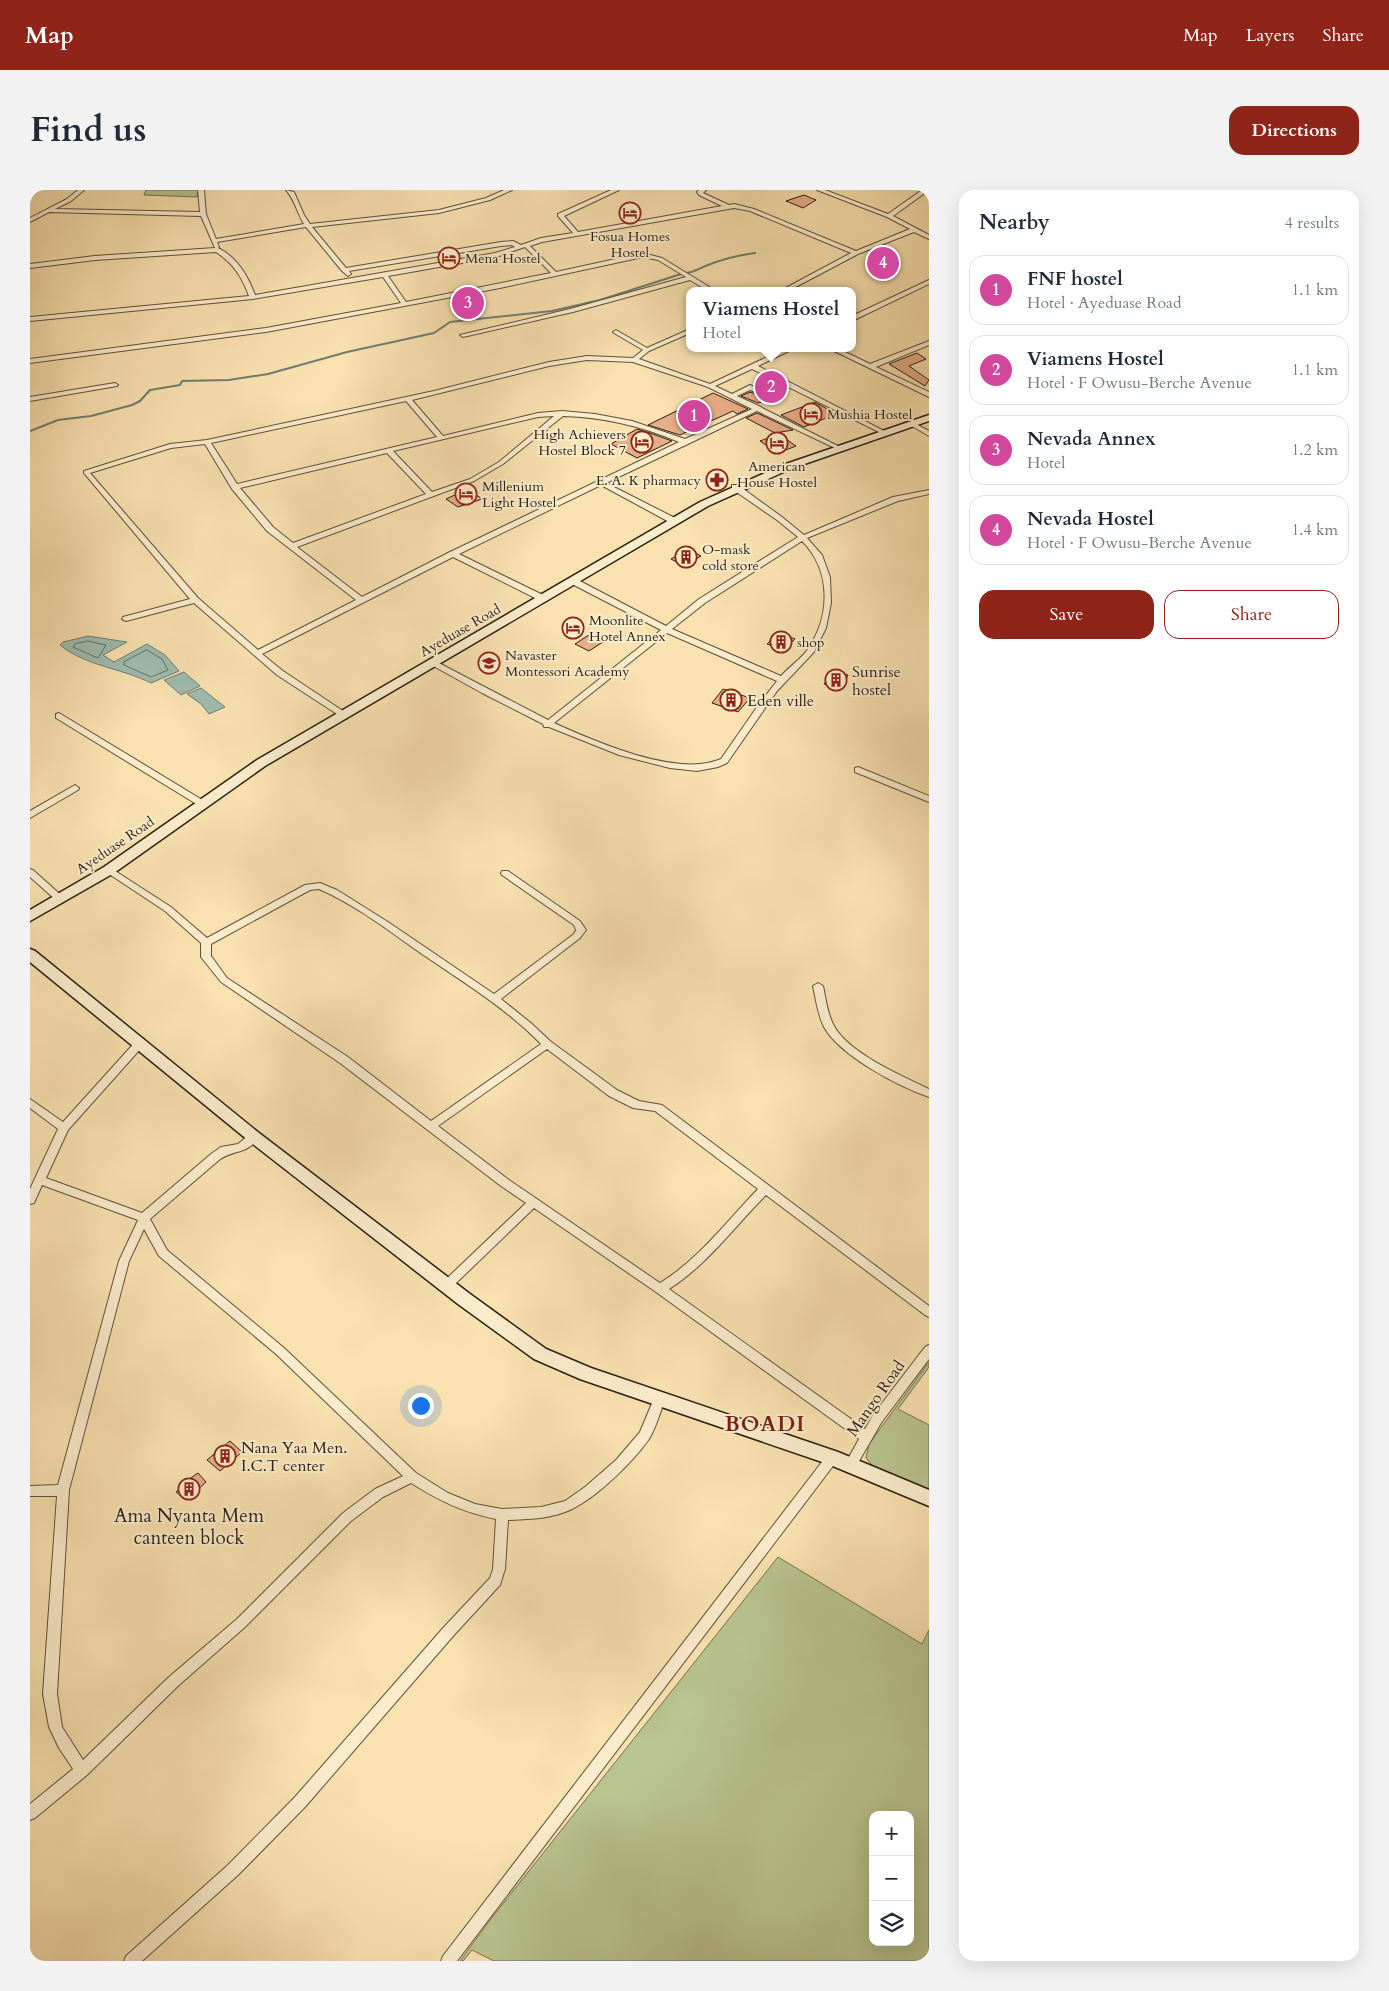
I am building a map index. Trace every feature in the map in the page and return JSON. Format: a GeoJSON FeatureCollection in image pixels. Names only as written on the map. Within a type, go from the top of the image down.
{"type":"FeatureCollection","features":[{"type":"Feature","properties":{"kind":"street"},"geometry":{"type":"LineString","coordinates":[[30,220],[50,211],[81,190]]}},
{"type":"Feature","properties":{"kind":"street"},"geometry":{"type":"LineString","coordinates":[[201,190],[203,214],[217,250]]}},
{"type":"Feature","properties":{"kind":"street"},"geometry":{"type":"LineString","coordinates":[[290,190],[296,199],[301,215],[310,225],[323,247],[353,281]]}},
{"type":"Feature","properties":{"kind":"street"},"geometry":{"type":"LineString","coordinates":[[577,234],[560,215],[616,190]]}},
{"type":"Feature","properties":{"kind":"street"},"geometry":{"type":"LineString","coordinates":[[703,190],[700,193],[728,207]]}},
{"type":"Feature","properties":{"kind":"street"},"geometry":{"type":"LineString","coordinates":[[820,190],[889,216],[929,237]]}},
{"type":"Feature","properties":{"kind":"street"},"geometry":{"type":"LineString","coordinates":[[889,216],[926,190]]}},
{"type":"Feature","properties":{"kind":"street"},"geometry":{"type":"LineString","coordinates":[[214,241],[310,225],[388,218],[466,206],[493,198],[505,191]]}},
{"type":"Feature","properties":{"kind":"street"},"geometry":{"type":"LineString","coordinates":[[30,318],[252,296],[353,281],[496,255],[523,246],[577,234],[728,207],[747,208],[856,252]]}},
{"type":"Feature","properties":{"kind":"street"},"geometry":{"type":"LineString","coordinates":[[50,211],[203,214]]}},
{"type":"Feature","properties":{"kind":"street"},"geometry":{"type":"LineString","coordinates":[[790,287],[856,252],[913,230]]}},
{"type":"Feature","properties":{"kind":"street"},"geometry":{"type":"LineString","coordinates":[[344,270],[513,243],[523,246],[555,274]]}},
{"type":"Feature","properties":{"kind":"street"},"geometry":{"type":"LineString","coordinates":[[30,266],[103,258],[217,250],[231,258],[241,270],[252,296]]}},
{"type":"Feature","properties":{"kind":"street"},"geometry":{"type":"LineString","coordinates":[[30,361],[224,337],[405,304],[634,256],[651,256],[706,287]]}},
{"type":"Feature","properties":{"kind":"street"},"geometry":{"type":"LineString","coordinates":[[384,275],[405,304]]}},
{"type":"Feature","properties":{"kind":"street"},"geometry":{"type":"LineString","coordinates":[[463,335],[571,311],[690,278]]}},
{"type":"Feature","properties":{"kind":"street"},"geometry":{"type":"LineString","coordinates":[[856,318],[929,282]]}},
{"type":"Feature","properties":{"kind":"street"},"geometry":{"type":"LineString","coordinates":[[616,332],[647,350]]}},
{"type":"Feature","properties":{"kind":"street"},"geometry":{"type":"LineString","coordinates":[[634,360],[647,350],[686,333]]}},
{"type":"Feature","properties":{"kind":"street"},"geometry":{"type":"LineString","coordinates":[[872,366],[929,343]]}},
{"type":"Feature","properties":{"kind":"street"},"geometry":{"type":"LineString","coordinates":[[710,386],[783,352]]}},
{"type":"Feature","properties":{"kind":"street"},"geometry":{"type":"LineString","coordinates":[[840,352],[929,395]]}},
{"type":"Feature","properties":{"kind":"street"},"geometry":{"type":"LineString","coordinates":[[343,716],[295,684],[256,654],[195,600],[86,472],[170,446],[207,442],[408,399],[568,360],[587,358],[634,360],[710,386],[839,448]]}},
{"type":"Feature","properties":{"kind":"street"},"geometry":{"type":"LineString","coordinates":[[752,366],[885,433]]}},
{"type":"Feature","properties":{"kind":"street"},"geometry":{"type":"LineString","coordinates":[[30,399],[115,385]]}},
{"type":"Feature","properties":{"kind":"street"},"geometry":{"type":"LineString","coordinates":[[733,396],[750,388],[758,391],[763,389]]}},
{"type":"Feature","properties":{"kind":"street"},"geometry":{"type":"LineString","coordinates":[[408,399],[441,438]]}},
{"type":"Feature","properties":{"kind":"street"},"geometry":{"type":"LineString","coordinates":[[256,654],[453,554],[759,408]]}},
{"type":"Feature","properties":{"kind":"street"},"geometry":{"type":"LineString","coordinates":[[235,487],[538,415],[563,412],[609,417],[647,426],[685,442]]}},
{"type":"Feature","properties":{"kind":"street"},"geometry":{"type":"LineString","coordinates":[[292,546],[472,480],[496,467],[563,412]]}},
{"type":"Feature","properties":{"kind":"street","name":"Ayeduase Road"},"geometry":{"type":"LineString","coordinates":[[30,916],[109,870],[261,763],[735,487],[839,448],[929,418]]}},
{"type":"Feature","properties":{"kind":"street"},"geometry":{"type":"LineString","coordinates":[[912,424],[929,434]]}},
{"type":"Feature","properties":{"kind":"street"},"geometry":{"type":"LineString","coordinates":[[207,442],[235,487],[258,517],[360,600]]}},
{"type":"Feature","properties":{"kind":"street"},"geometry":{"type":"LineString","coordinates":[[388,450],[431,495]]}},
{"type":"Feature","properties":{"kind":"street"},"geometry":{"type":"LineString","coordinates":[[602,483],[674,521]]}},
{"type":"Feature","properties":{"kind":"street"},"geometry":{"type":"LineString","coordinates":[[432,664],[547,725],[612,752],[682,768],[712,768],[724,761],[782,680],[804,659],[820,637],[828,583],[824,566],[802,538],[735,487]]}},
{"type":"Feature","properties":{"kind":"street"},"geometry":{"type":"LineString","coordinates":[[547,725],[702,601],[802,538],[896,499],[929,492]]}},
{"type":"Feature","properties":{"kind":"street"},"geometry":{"type":"LineString","coordinates":[[453,554],[544,599]]}},
{"type":"Feature","properties":{"kind":"street"},"geometry":{"type":"LineString","coordinates":[[573,581],[666,629],[782,680]]}},
{"type":"Feature","properties":{"kind":"street"},"geometry":{"type":"LineString","coordinates":[[126,618],[195,600]]}},
{"type":"Feature","properties":{"kind":"street"},"geometry":{"type":"LineString","coordinates":[[59,716],[201,804]]}},
{"type":"Feature","properties":{"kind":"street"},"geometry":{"type":"LineString","coordinates":[[858,770],[929,799]]}},
{"type":"Feature","properties":{"kind":"street"},"geometry":{"type":"LineString","coordinates":[[30,814],[76,788]]}},
{"type":"Feature","properties":{"kind":"street"},"geometry":{"type":"LineString","coordinates":[[109,870],[168,909],[206,942],[206,958],[224,980],[330,1050],[533,1203],[660,1289],[866,1437]]}},
{"type":"Feature","properties":{"kind":"street"},"geometry":{"type":"LineString","coordinates":[[30,872],[60,899]]}},
{"type":"Feature","properties":{"kind":"street"},"geometry":{"type":"LineString","coordinates":[[494,999],[577,936],[581,930],[577,923],[505,873]]}},
{"type":"Feature","properties":{"kind":"street"},"geometry":{"type":"LineString","coordinates":[[206,942],[308,887],[320,886],[348,899],[494,999],[529,1026],[547,1044],[613,1094],[632,1103],[658,1108],[765,1189],[796,1210],[929,1312]]}},
{"type":"Feature","properties":{"kind":"street"},"geometry":{"type":"LineString","coordinates":[[30,954],[254,1137],[514,1337],[540,1354],[586,1374],[832,1458],[929,1498]]}},
{"type":"Feature","properties":{"kind":"street"},"geometry":{"type":"LineString","coordinates":[[818,986],[829,1028],[837,1038],[892,1076],[929,1093]]}},
{"type":"Feature","properties":{"kind":"street"},"geometry":{"type":"LineString","coordinates":[[30,1200],[64,1128],[140,1043]]}},
{"type":"Feature","properties":{"kind":"street"},"geometry":{"type":"LineString","coordinates":[[431,1126],[547,1044]]}},
{"type":"Feature","properties":{"kind":"street"},"geometry":{"type":"LineString","coordinates":[[30,1103],[64,1128]]}},
{"type":"Feature","properties":{"kind":"street"},"geometry":{"type":"LineString","coordinates":[[82,1770],[57,1734],[51,1715],[50,1694],[63,1490],[116,1288],[132,1241],[144,1218],[215,1157],[225,1150],[241,1148],[254,1137]]}},
{"type":"Feature","properties":{"kind":"street"},"geometry":{"type":"LineString","coordinates":[[39,1180],[144,1218],[163,1253],[280,1351],[412,1477],[444,1497],[474,1509],[502,1514],[541,1513],[568,1505],[589,1491],[620,1464],[644,1435],[659,1400]]}},
{"type":"Feature","properties":{"kind":"street"},"geometry":{"type":"LineString","coordinates":[[660,1289],[673,1282],[692,1266],[765,1189]]}},
{"type":"Feature","properties":{"kind":"street"},"geometry":{"type":"LineString","coordinates":[[447,1285],[533,1203]]}},
{"type":"Feature","properties":{"kind":"street","name":"Mango Road"},"geometry":{"type":"LineString","coordinates":[[850,1466],[877,1419],[929,1350]]}},
{"type":"Feature","properties":{"kind":"street"},"geometry":{"type":"LineString","coordinates":[[448,1961],[832,1458]]}},
{"type":"Feature","properties":{"kind":"street"},"geometry":{"type":"LineString","coordinates":[[30,1813],[82,1770],[156,1698],[277,1589],[347,1517],[379,1493],[412,1477]]}},
{"type":"Feature","properties":{"kind":"street"},"geometry":{"type":"LineString","coordinates":[[30,1491],[63,1490]]}},
{"type":"Feature","properties":{"kind":"street"},"geometry":{"type":"LineString","coordinates":[[131,1961],[234,1870],[300,1802],[449,1631],[496,1581],[499,1570],[502,1514]]}},
{"type":"Feature","properties":{"kind":"green space"},"geometry":{"type":"Polygon","coordinates":[[[146,190],[198,190],[197,197],[144,195],[146,190]]]}},
{"type":"Feature","properties":{"kind":"green space"},"geometry":{"type":"Polygon","coordinates":[[[929,1362],[929,1367],[898,1409],[929,1425],[929,1491],[875,1469],[866,1458],[869,1444],[929,1362]]]}},
{"type":"Feature","properties":{"kind":"green space"},"geometry":{"type":"Polygon","coordinates":[[[778,1557],[922,1644],[929,1630],[929,1961],[494,1961],[472,1950],[463,1961],[460,1961],[490,1920],[778,1557]]]}},
{"type":"Feature","properties":{"kind":"water"},"geometry":{"type":"Polygon","coordinates":[[[88,636],[127,642],[103,655],[114,662],[147,644],[165,655],[179,671],[151,683],[81,658],[60,645],[63,642],[88,636]]]}},
{"type":"Feature","properties":{"kind":"water"},"geometry":{"type":"Polygon","coordinates":[[[184,672],[200,686],[181,695],[164,680],[184,672]]]}},
{"type":"Feature","properties":{"kind":"water"},"geometry":{"type":"Polygon","coordinates":[[[201,688],[225,707],[209,714],[201,704],[187,694],[201,688]]]}},
{"type":"Feature","properties":{"kind":"building"},"geometry":{"type":"Polygon","coordinates":[[[804,195],[816,200],[803,208],[786,201],[804,195]]]}},
{"type":"Feature","properties":{"kind":"building"},"geometry":{"type":"Polygon","coordinates":[[[884,257],[895,261],[881,268],[871,264],[884,257]]]}},
{"type":"Feature","properties":{"kind":"building"},"geometry":{"type":"Polygon","coordinates":[[[917,353],[926,359],[909,366],[929,380],[925,386],[889,364],[917,353]]]}},
{"type":"Feature","properties":{"kind":"building"},"geometry":{"type":"Polygon","coordinates":[[[769,379],[787,389],[760,399],[765,401],[758,403],[741,396],[750,392],[759,395],[766,392],[766,387],[756,386],[769,379]]]}},
{"type":"Feature","properties":{"kind":"building"},"geometry":{"type":"Polygon","coordinates":[[[713,393],[748,409],[737,414],[733,411],[680,435],[648,425],[713,393]]]}},
{"type":"Feature","properties":{"kind":"building","name":"Mushia Hostel"},"geometry":{"type":"Polygon","coordinates":[[[815,402],[836,414],[804,427],[781,415],[815,402]]]}},
{"type":"Feature","properties":{"kind":"building"},"geometry":{"type":"Polygon","coordinates":[[[757,413],[793,430],[775,433],[746,418],[757,413]]]}},
{"type":"Feature","properties":{"kind":"building","name":"High Achievers Hostel Block 7"},"geometry":{"type":"Polygon","coordinates":[[[637,429],[672,441],[637,458],[611,444],[637,429]]]}},
{"type":"Feature","properties":{"kind":"building","name":"American House Hostel"},"geometry":{"type":"Polygon","coordinates":[[[779,434],[796,446],[778,453],[760,441],[779,434]]]}},
{"type":"Feature","properties":{"kind":"building","name":"Millenium Light Hostel"},"geometry":{"type":"Polygon","coordinates":[[[468,489],[482,499],[458,507],[446,499],[468,489]]]}},
{"type":"Feature","properties":{"kind":"building","name":"O-mask cold store"},"geometry":{"type":"Polygon","coordinates":[[[688,549],[701,556],[684,566],[671,559],[688,549]]]}},
{"type":"Feature","properties":{"kind":"building"},"geometry":{"type":"Polygon","coordinates":[[[595,631],[609,638],[589,651],[575,644],[595,631]]]}},
{"type":"Feature","properties":{"kind":"building","name":"shop"},"geometry":{"type":"Polygon","coordinates":[[[778,633],[795,639],[784,650],[767,644],[778,633]]]}},
{"type":"Feature","properties":{"kind":"building","name":"Sunrise hostel"},"geometry":{"type":"Polygon","coordinates":[[[832,671],[848,675],[841,689],[824,684],[832,671]]]}},
{"type":"Feature","properties":{"kind":"building","name":"Eden ville"},"geometry":{"type":"Polygon","coordinates":[[[723,689],[750,698],[738,712],[712,703],[723,689]]]}},
{"type":"Feature","properties":{"kind":"building","name":"Nana Yaa Men. I.C.T center"},"geometry":{"type":"Polygon","coordinates":[[[230,1441],[242,1452],[220,1471],[207,1460],[230,1441]]]}},
{"type":"Feature","properties":{"kind":"building","name":"Ama Nyanta Mem canteen block"},"geometry":{"type":"Polygon","coordinates":[[[198,1473],[206,1482],[186,1500],[176,1492],[183,1486],[181,1485],[198,1473]]]}},
{"type":"Feature","properties":{"kind":"waterway"},"geometry":{"type":"LineString","coordinates":[[686,273],[726,259],[755,253]]}},
{"type":"Feature","properties":{"kind":"waterway"},"geometry":{"type":"LineString","coordinates":[[30,431],[58,420],[91,416],[132,405],[140,401],[150,390],[180,385],[182,381],[229,380],[268,374],[347,352],[434,333],[450,322],[552,311],[600,300],[681,274]]}},
{"type":"Feature","properties":{"kind":"place","name":"Fosua Homes Hostel"},"geometry":{"type":"Point","coordinates":[630,213]}},
{"type":"Feature","properties":{"kind":"place","name":"Mena Hostel"},"geometry":{"type":"Point","coordinates":[449,258]}},
{"type":"Feature","properties":{"kind":"place","name":"Nevada Hostel"},"geometry":{"type":"Point","coordinates":[883,263]}},
{"type":"Feature","properties":{"kind":"place","name":"Nevada Annex"},"geometry":{"type":"Point","coordinates":[468,303]}},
{"type":"Feature","properties":{"kind":"place","name":"Viamens Hostel"},"geometry":{"type":"Point","coordinates":[771,387]}},
{"type":"Feature","properties":{"kind":"place","name":"Mushia Hostel"},"geometry":{"type":"Point","coordinates":[811,414]}},
{"type":"Feature","properties":{"kind":"place","name":"FNF hostel"},"geometry":{"type":"Point","coordinates":[694,416]}},
{"type":"Feature","properties":{"kind":"place","name":"High Achievers Hostel Block 7"},"geometry":{"type":"Point","coordinates":[642,442]}},
{"type":"Feature","properties":{"kind":"place","name":"American House Hostel"},"geometry":{"type":"Point","coordinates":[777,443]}},
{"type":"Feature","properties":{"kind":"place","name":"E. A. K pharmacy"},"geometry":{"type":"Point","coordinates":[717,480]}},
{"type":"Feature","properties":{"kind":"place","name":"Millenium Light Hostel"},"geometry":{"type":"Point","coordinates":[466,494]}},
{"type":"Feature","properties":{"kind":"place","name":"O-mask cold store"},"geometry":{"type":"Point","coordinates":[686,557]}},
{"type":"Feature","properties":{"kind":"place","name":"Moonlite Hotel Annex"},"geometry":{"type":"Point","coordinates":[573,628]}},
{"type":"Feature","properties":{"kind":"place","name":"shop"},"geometry":{"type":"Point","coordinates":[781,642]}},
{"type":"Feature","properties":{"kind":"place","name":"Navaster Montessori Academy"},"geometry":{"type":"Point","coordinates":[489,663]}},
{"type":"Feature","properties":{"kind":"place","name":"Sunrise hostel"},"geometry":{"type":"Point","coordinates":[836,680]}},
{"type":"Feature","properties":{"kind":"place","name":"Eden ville"},"geometry":{"type":"Point","coordinates":[731,700]}},
{"type":"Feature","properties":{"kind":"place","name":"Nana Yaa Men. I.C.T center"},"geometry":{"type":"Point","coordinates":[225,1456]}},
{"type":"Feature","properties":{"kind":"place","name":"Ama Nyanta Mem canteen block"},"geometry":{"type":"Point","coordinates":[189,1489]}},
{"type":"Feature","properties":{"kind":"district","name":"BOADI"},"geometry":{"type":"Point","coordinates":[765,1424]}}]}
